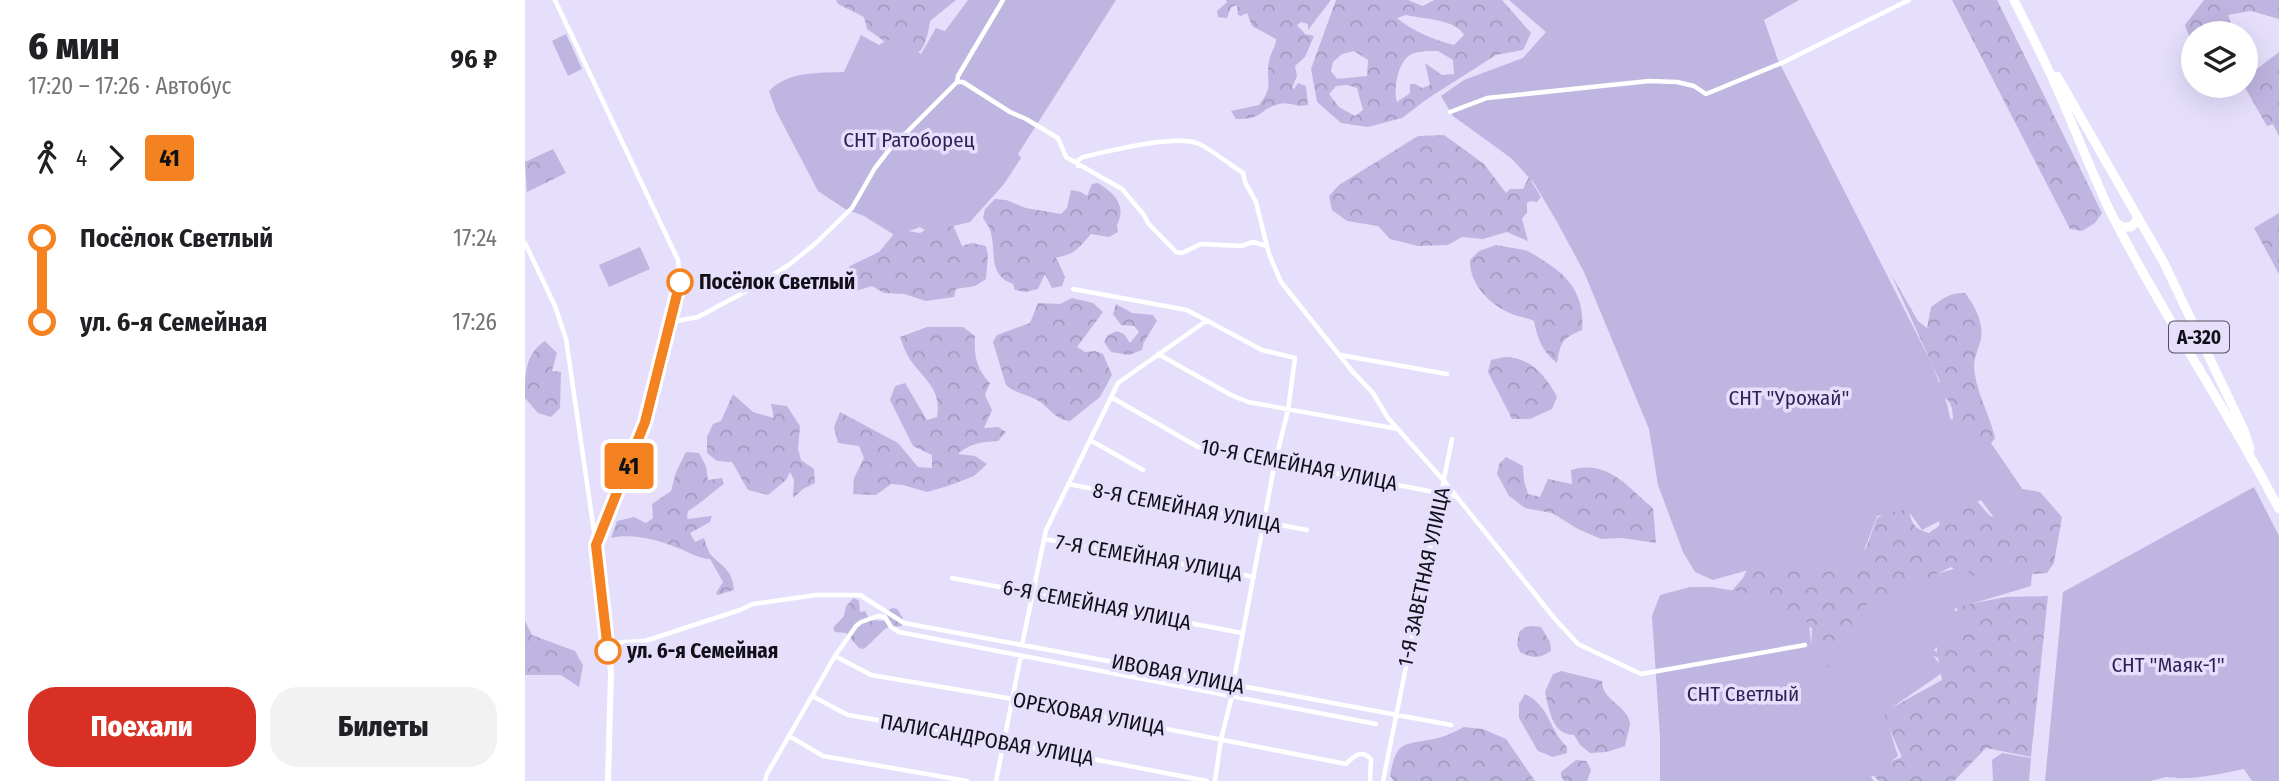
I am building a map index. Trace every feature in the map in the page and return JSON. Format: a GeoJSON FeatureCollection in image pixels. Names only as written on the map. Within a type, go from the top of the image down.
{"type":"FeatureCollection","features":[{"type":"Feature","properties":{"kind":"highway","name":"А-320"},"geometry":{"type":"LineString","coordinates":[[2016,0],[2163,261],[2244,430],[2254,460]]}},
{"type":"Feature","properties":{"kind":"highway","name":"А-320"},"geometry":{"type":"LineString","coordinates":[[2016,0],[2118,224],[2220,406],[2254,460],[2279,509]]}},
{"type":"Feature","properties":{"kind":"highway"},"geometry":{"type":"LineString","coordinates":[[2118,224],[2131,228],[2137,216]]}},
{"type":"Feature","properties":{"kind":"street"},"geometry":{"type":"LineString","coordinates":[[555,0],[678,260],[680,282],[645,422],[596,545]]}},
{"type":"Feature","properties":{"kind":"street"},"geometry":{"type":"LineString","coordinates":[[671,322],[698,317],[756,286],[793,261],[852,208],[882,159],[957,82],[1003,0]]}},
{"type":"Feature","properties":{"kind":"street"},"geometry":{"type":"LineString","coordinates":[[1450,113],[1487,98],[1649,81],[1677,82],[1694,86],[1706,94],[1784,62],[1909,0]]}},
{"type":"Feature","properties":{"kind":"street"},"geometry":{"type":"LineString","coordinates":[[957,82],[963,82],[1058,138],[1066,157],[1122,189],[1148,223],[1176,252],[1182,253],[1201,244],[1241,246],[1253,242],[1267,246]]}},
{"type":"Feature","properties":{"kind":"street"},"geometry":{"type":"LineString","coordinates":[[1078,166],[1077,161],[1083,157],[1139,146],[1166,142],[1198,143],[1243,173],[1245,182],[1257,202],[1267,246],[1281,282],[1373,393],[1388,418],[1444,481],[1579,644],[1641,674],[1805,645]]}},
{"type":"Feature","properties":{"kind":"street"},"geometry":{"type":"LineString","coordinates":[[525,243],[555,306],[566,339],[596,545],[607,643],[611,687],[608,781]]}},
{"type":"Feature","properties":{"kind":"street"},"geometry":{"type":"LineString","coordinates":[[1073,289],[1180,308],[1195,313],[1262,350],[1295,358],[1289,410],[1275,462],[1233,685]]}},
{"type":"Feature","properties":{"kind":"street"},"geometry":{"type":"LineString","coordinates":[[1195,313],[1195,329]]}},
{"type":"Feature","properties":{"kind":"street"},"geometry":{"type":"LineString","coordinates":[[1021,645],[1049,522],[1111,397],[1123,378],[1206,321]]}},
{"type":"Feature","properties":{"kind":"street"},"geometry":{"type":"LineString","coordinates":[[1158,354],[1242,400],[1398,429]]}},
{"type":"Feature","properties":{"kind":"street"},"geometry":{"type":"LineString","coordinates":[[1339,355],[1447,374]]}},
{"type":"Feature","properties":{"kind":"street","name":"10-Я СЕМЕЙНАЯ УЛИЦА"},"geometry":{"type":"LineString","coordinates":[[1111,397],[1198,447],[1456,496]]}},
{"type":"Feature","properties":{"kind":"street","name":"1-Я ЗАВЕТНАЯ УЛИЦА"},"geometry":{"type":"LineString","coordinates":[[1383,781],[1452,439]]}},
{"type":"Feature","properties":{"kind":"street"},"geometry":{"type":"LineString","coordinates":[[1090,440],[1143,470]]}},
{"type":"Feature","properties":{"kind":"street","name":"8-Я СЕМЕЙНАЯ УЛИЦА"},"geometry":{"type":"LineString","coordinates":[[1068,484],[1307,530]]}},
{"type":"Feature","properties":{"kind":"street","name":"7-Я СЕМЕЙНАЯ УЛИЦА"},"geometry":{"type":"LineString","coordinates":[[1044,539],[1254,577]]}},
{"type":"Feature","properties":{"kind":"street","name":"6-Я СЕМЕЙНАЯ УЛИЦА"},"geometry":{"type":"LineString","coordinates":[[952,578],[1242,633]]}},
{"type":"Feature","properties":{"kind":"street","name":"ИВОВАЯ УЛИЦА"},"geometry":{"type":"LineString","coordinates":[[607,643],[645,641],[753,604],[816,595],[860,594],[904,623],[1451,725]]}},
{"type":"Feature","properties":{"kind":"street","name":"ИВОВАЯ УЛИЦА"},"geometry":{"type":"LineString","coordinates":[[835,656],[861,622],[881,616],[898,632],[1376,724]]}},
{"type":"Feature","properties":{"kind":"street"},"geometry":{"type":"LineString","coordinates":[[996,781],[1021,655]]}},
{"type":"Feature","properties":{"kind":"street"},"geometry":{"type":"LineString","coordinates":[[765,781],[835,656]]}},
{"type":"Feature","properties":{"kind":"street","name":"ОРЕХОВАЯ УЛИЦА"},"geometry":{"type":"LineString","coordinates":[[835,656],[871,674],[1346,764],[1356,754],[1369,757],[1370,781]]}},
{"type":"Feature","properties":{"kind":"street","name":"ПАЛИСАНДРОВАЯ УЛИЦА"},"geometry":{"type":"LineString","coordinates":[[812,696],[848,715],[1207,781]]}},
{"type":"Feature","properties":{"kind":"street"},"geometry":{"type":"LineString","coordinates":[[1215,781],[1231,696]]}},
{"type":"Feature","properties":{"kind":"street"},"geometry":{"type":"LineString","coordinates":[[789,736],[823,756],[967,781]]}},
{"type":"Feature","properties":{"kind":"green space"},"geometry":{"type":"Polygon","coordinates":[[[836,0],[956,0],[930,21],[921,50],[915,55],[907,55],[867,29],[864,17],[838,4],[836,0]]]}},
{"type":"Feature","properties":{"kind":"green space","name":"СНТ Ратоборец"},"geometry":{"type":"Polygon","coordinates":[[[968,0],[1116,0],[1018,154],[1021,158],[1004,184],[970,222],[928,232],[920,227],[896,236],[818,191],[776,111],[769,91],[794,76],[844,72],[861,35],[879,45],[891,40],[901,41],[921,54],[936,28],[945,31],[968,0]]]}},
{"type":"Feature","properties":{"kind":"green space"},"geometry":{"type":"Polygon","coordinates":[[[1226,0],[1331,0],[1308,30],[1308,24],[1301,22],[1297,25],[1305,34],[1314,36],[1305,57],[1295,66],[1297,76],[1292,88],[1298,83],[1306,86],[1308,105],[1279,104],[1252,118],[1236,119],[1231,111],[1259,105],[1267,92],[1268,68],[1276,39],[1252,26],[1247,13],[1238,15],[1237,5],[1231,7],[1227,18],[1218,17],[1217,11],[1226,0]]]}},
{"type":"Feature","properties":{"kind":"green space"},"geometry":{"type":"Polygon","coordinates":[[[1336,0],[1408,0],[1423,6],[1434,0],[1502,0],[1531,33],[1523,50],[1496,55],[1402,118],[1368,127],[1341,123],[1317,102],[1311,69],[1336,0]],[[1406,15],[1397,18],[1424,34],[1454,45],[1464,35],[1454,26],[1438,20],[1406,15]],[[1354,51],[1342,54],[1333,62],[1331,71],[1337,79],[1367,76],[1368,60],[1354,51]],[[1438,51],[1412,54],[1402,64],[1396,84],[1397,102],[1410,93],[1410,84],[1422,88],[1430,85],[1425,63],[1442,75],[1454,74],[1453,60],[1438,51]],[[1336,86],[1329,94],[1339,107],[1355,116],[1363,110],[1357,88],[1336,86]]]}},
{"type":"Feature","properties":{"kind":"green space","name":"СНТ \"Урожай\""},"geometry":{"type":"Polygon","coordinates":[[[1509,0],[1799,0],[1764,20],[1778,60],[1932,364],[1952,426],[1991,443],[2032,503],[1997,522],[1981,500],[1922,530],[1907,509],[1877,516],[1862,556],[1849,565],[1794,563],[1752,569],[1713,580],[1695,572],[1683,552],[1658,485],[1649,429],[1584,272],[1534,183],[1511,158],[1453,116],[1441,96],[1464,80],[1523,58],[1546,32],[1509,0]]]}},
{"type":"Feature","properties":{"kind":"green space"},"geometry":{"type":"Polygon","coordinates":[[[1952,0],[1997,0],[2102,213],[2095,223],[2082,231],[2070,229],[1952,0]]]}},
{"type":"Feature","properties":{"kind":"green space"},"geometry":{"type":"Polygon","coordinates":[[[2204,0],[2279,0],[2279,19],[2251,11],[2228,15],[2230,21],[2188,21],[2204,0]]]}},
{"type":"Feature","properties":{"kind":"green space"},"geometry":{"type":"Polygon","coordinates":[[[566,34],[582,69],[568,76],[552,41],[566,34]]]}},
{"type":"Feature","properties":{"kind":"green space"},"geometry":{"type":"Polygon","coordinates":[[[2279,52],[2279,136],[2273,124],[2267,126],[2251,98],[2258,98],[2258,68],[2279,52]]]}},
{"type":"Feature","properties":{"kind":"green space"},"geometry":{"type":"Polygon","coordinates":[[[1444,135],[1484,164],[1506,193],[1510,189],[1523,189],[1529,177],[1541,197],[1537,202],[1527,203],[1527,212],[1522,219],[1528,241],[1507,232],[1483,239],[1462,237],[1448,245],[1418,246],[1390,239],[1378,226],[1347,221],[1332,210],[1329,196],[1339,185],[1418,136],[1444,135]]]}},
{"type":"Feature","properties":{"kind":"green space"},"geometry":{"type":"Polygon","coordinates":[[[553,149],[566,173],[527,192],[525,162],[553,149]]]}},
{"type":"Feature","properties":{"kind":"green space"},"geometry":{"type":"Polygon","coordinates":[[[1098,183],[1114,195],[1120,206],[1118,232],[1109,237],[1091,234],[1072,253],[1056,257],[1065,277],[1062,286],[1052,288],[1045,274],[1038,289],[1025,292],[1015,290],[1013,284],[1005,280],[996,269],[991,233],[983,218],[985,209],[995,199],[1061,214],[1067,208],[1071,190],[1087,196],[1092,184],[1098,183]]]}},
{"type":"Feature","properties":{"kind":"green space"},"geometry":{"type":"Polygon","coordinates":[[[2279,213],[2279,274],[2254,228],[2279,213]]]}},
{"type":"Feature","properties":{"kind":"green space"},"geometry":{"type":"Polygon","coordinates":[[[940,222],[953,225],[962,246],[972,243],[986,246],[986,279],[975,286],[956,289],[954,297],[926,301],[904,294],[884,293],[872,286],[852,292],[844,287],[842,278],[850,266],[879,252],[894,234],[908,231],[920,233],[940,222]]]}},
{"type":"Feature","properties":{"kind":"green space"},"geometry":{"type":"Polygon","coordinates":[[[1496,245],[1524,250],[1534,255],[1562,274],[1574,290],[1581,308],[1582,330],[1563,342],[1557,363],[1541,345],[1534,321],[1496,305],[1477,285],[1470,260],[1479,251],[1496,245]]]}},
{"type":"Feature","properties":{"kind":"green space"},"geometry":{"type":"Polygon","coordinates":[[[640,247],[650,269],[609,287],[599,265],[640,247]]]}},
{"type":"Feature","properties":{"kind":"green space"},"geometry":{"type":"Polygon","coordinates":[[[1891,274],[1918,321],[1927,328],[1931,307],[1943,299],[1965,293],[1972,303],[1982,332],[1975,360],[1975,375],[1995,438],[1910,514],[1914,524],[1929,533],[1939,526],[1940,518],[1976,500],[1989,515],[2000,521],[2023,489],[2040,492],[2062,517],[2054,563],[2047,573],[1985,579],[1962,574],[1951,567],[1931,577],[1844,684],[1811,650],[1812,628],[1730,593],[1743,578],[1749,565],[1857,559],[1866,548],[1877,518],[1898,505],[1944,421],[1953,419],[1950,403],[1937,395],[1933,387],[1940,382],[1891,274]]]}},
{"type":"Feature","properties":{"kind":"green space"},"geometry":{"type":"Polygon","coordinates":[[[1072,298],[1093,303],[1103,312],[1077,347],[1085,352],[1103,354],[1112,375],[1100,397],[1070,421],[1056,416],[1037,400],[1006,385],[993,342],[997,335],[1030,323],[1038,303],[1060,304],[1072,298]]]}},
{"type":"Feature","properties":{"kind":"green space"},"geometry":{"type":"Polygon","coordinates":[[[1116,304],[1132,313],[1153,315],[1157,321],[1142,350],[1129,355],[1111,352],[1104,342],[1108,335],[1117,331],[1124,334],[1130,343],[1139,332],[1134,326],[1121,325],[1113,314],[1116,304]]]}},
{"type":"Feature","properties":{"kind":"green space"},"geometry":{"type":"Polygon","coordinates":[[[927,327],[963,327],[975,336],[977,361],[990,383],[985,395],[992,410],[984,428],[998,427],[1006,432],[998,441],[967,447],[958,454],[975,456],[987,464],[974,476],[927,492],[891,484],[876,495],[853,494],[854,478],[864,458],[859,446],[838,443],[834,427],[840,412],[898,443],[918,467],[932,468],[932,455],[913,446],[890,400],[895,386],[905,383],[927,420],[937,417],[937,398],[934,391],[909,358],[900,337],[927,327]]]}},
{"type":"Feature","properties":{"kind":"green space"},"geometry":{"type":"Polygon","coordinates":[[[545,341],[557,353],[552,371],[561,372],[560,408],[551,417],[538,413],[525,398],[527,365],[533,352],[545,341]]]}},
{"type":"Feature","properties":{"kind":"green space"},"geometry":{"type":"Polygon","coordinates":[[[1505,357],[1522,360],[1542,375],[1557,397],[1552,409],[1530,419],[1512,419],[1488,372],[1491,360],[1505,357]]]}},
{"type":"Feature","properties":{"kind":"green space"},"geometry":{"type":"Polygon","coordinates":[[[733,394],[753,412],[774,418],[771,404],[787,406],[800,426],[798,449],[801,460],[814,469],[815,483],[793,498],[794,480],[790,472],[786,480],[768,495],[748,490],[732,462],[717,461],[707,453],[707,437],[713,424],[721,421],[733,394]]]}},
{"type":"Feature","properties":{"kind":"green space"},"geometry":{"type":"Polygon","coordinates":[[[686,452],[699,453],[706,466],[708,480],[722,478],[724,484],[688,511],[687,519],[712,516],[710,522],[690,533],[695,542],[704,538],[711,555],[732,578],[734,590],[718,595],[716,593],[723,582],[710,559],[645,538],[611,538],[617,521],[634,517],[646,523],[653,518],[652,504],[671,491],[676,472],[686,452]]]}},
{"type":"Feature","properties":{"kind":"green space"},"geometry":{"type":"Polygon","coordinates":[[[1506,457],[1523,466],[1528,494],[1540,497],[1548,479],[1572,484],[1571,470],[1596,468],[1606,471],[1625,483],[1653,508],[1656,543],[1622,538],[1601,539],[1552,513],[1525,508],[1509,496],[1497,474],[1499,464],[1506,457]]]}},
{"type":"Feature","properties":{"kind":"green space","name":"СНТ \"Маяк-1\""},"geometry":{"type":"Polygon","coordinates":[[[2254,487],[2279,536],[2279,781],[2252,781],[2244,769],[2150,781],[2045,781],[2063,592],[2254,487]]]}},
{"type":"Feature","properties":{"kind":"green space","name":"СНТ Светлый"},"geometry":{"type":"Polygon","coordinates":[[[2009,563],[2032,571],[2031,586],[1954,609],[1962,622],[1931,653],[1945,671],[1884,713],[1898,756],[1871,777],[1874,781],[1660,781],[1660,737],[1652,616],[1660,595],[1690,587],[1712,587],[1747,593],[1787,595],[1785,611],[1809,623],[1811,643],[1829,668],[1847,632],[1866,605],[1879,596],[1900,594],[1936,574],[1960,567],[1974,576],[1998,571],[2009,563]]]}},
{"type":"Feature","properties":{"kind":"green space"},"geometry":{"type":"Polygon","coordinates":[[[2048,596],[2031,757],[1986,748],[1954,781],[1879,781],[1868,770],[1902,757],[1882,713],[1942,680],[1938,658],[1929,654],[1931,648],[1937,652],[1937,647],[1959,606],[2006,597],[2048,596]]]}},
{"type":"Feature","properties":{"kind":"green space"},"geometry":{"type":"Polygon","coordinates":[[[854,598],[859,601],[860,612],[865,611],[870,620],[885,621],[887,611],[897,609],[903,618],[902,626],[886,628],[864,649],[859,648],[846,633],[835,632],[833,628],[844,616],[846,606],[854,598]]]}},
{"type":"Feature","properties":{"kind":"green space"},"geometry":{"type":"Polygon","coordinates":[[[525,621],[532,635],[575,651],[583,665],[579,687],[561,675],[525,675],[525,621]]]}},
{"type":"Feature","properties":{"kind":"green space"},"geometry":{"type":"Polygon","coordinates":[[[1532,626],[1541,627],[1550,642],[1551,651],[1535,657],[1520,652],[1517,645],[1519,632],[1532,626]]]}},
{"type":"Feature","properties":{"kind":"green space"},"geometry":{"type":"Polygon","coordinates":[[[1561,671],[1602,681],[1606,693],[1628,717],[1630,725],[1625,746],[1607,752],[1590,753],[1580,745],[1574,735],[1561,731],[1556,726],[1545,692],[1553,674],[1561,671]]]}},
{"type":"Feature","properties":{"kind":"green space"},"geometry":{"type":"Polygon","coordinates":[[[1525,694],[1545,712],[1567,747],[1567,753],[1553,757],[1538,751],[1519,718],[1519,704],[1525,694]]]}},
{"type":"Feature","properties":{"kind":"green space"},"geometry":{"type":"Polygon","coordinates":[[[1464,727],[1483,729],[1506,739],[1535,781],[1394,781],[1390,776],[1396,755],[1404,745],[1441,737],[1464,727]]]}},
{"type":"Feature","properties":{"kind":"green space"},"geometry":{"type":"Polygon","coordinates":[[[2002,753],[2031,758],[2029,781],[1993,781],[1992,760],[2002,753]]]}},
{"type":"Feature","properties":{"kind":"green space"},"geometry":{"type":"Polygon","coordinates":[[[1576,760],[1586,761],[1591,770],[1587,781],[1564,781],[1561,772],[1576,760]]]}},
{"type":"Feature","properties":{"kind":"bus line","name":"41"},"geometry":{"type":"LineString","coordinates":[[608,651],[596,545],[645,422],[680,282]]}},
{"type":"Feature","properties":{"kind":"place","name":"Посёлок Светлый"},"geometry":{"type":"Point","coordinates":[680,282]}},
{"type":"Feature","properties":{"kind":"place","name":"ул. 6-я Семейная"},"geometry":{"type":"Point","coordinates":[608,651]}}]}
